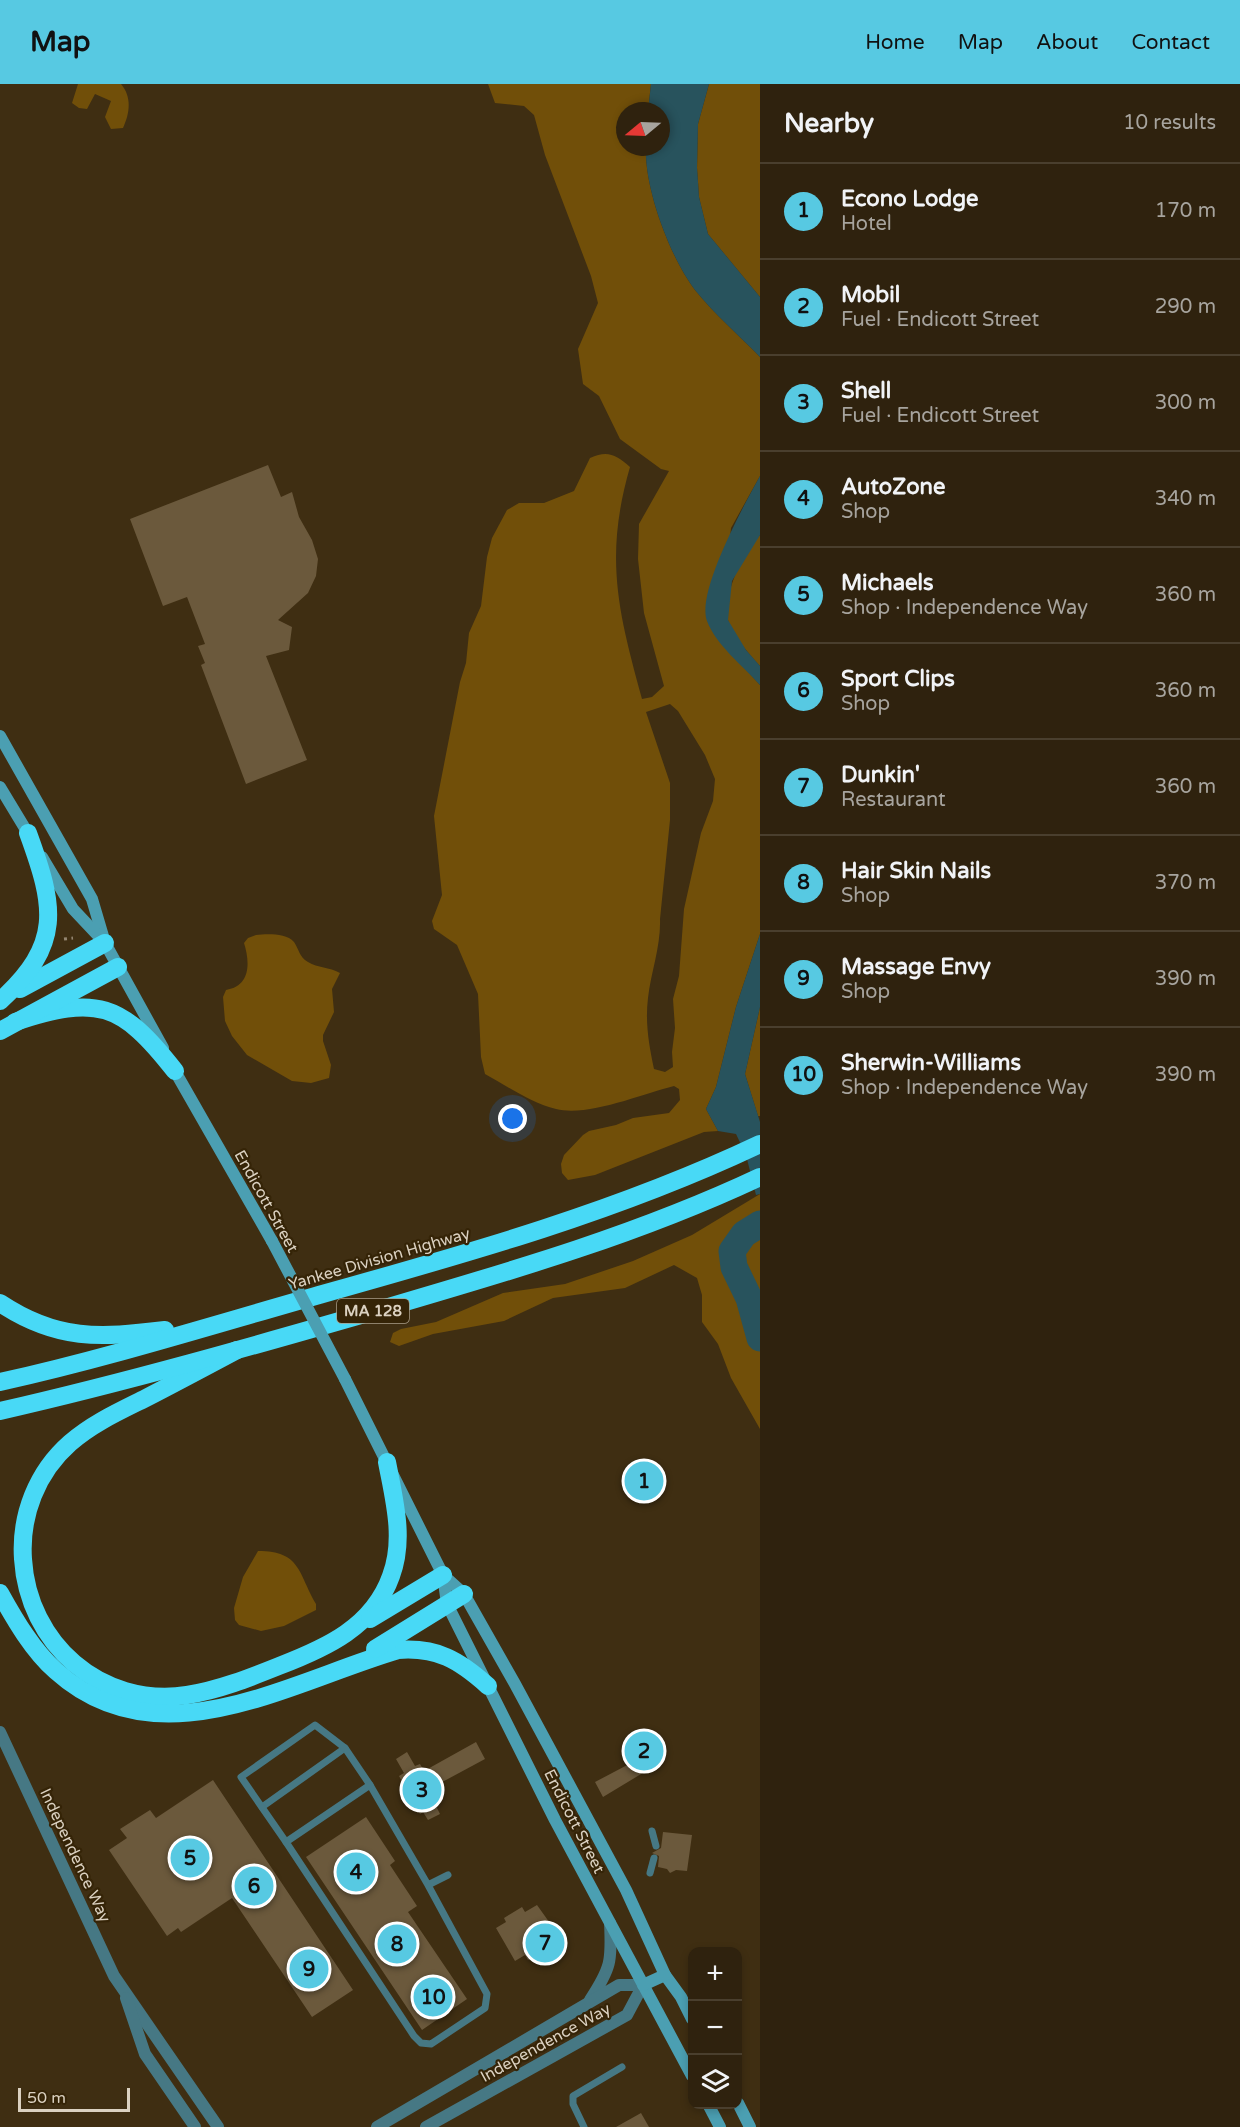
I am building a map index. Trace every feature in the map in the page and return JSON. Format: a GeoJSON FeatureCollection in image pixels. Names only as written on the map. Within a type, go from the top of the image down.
{"type":"FeatureCollection","features":[{"type":"Feature","properties":{"kind":"highway"},"geometry":{"type":"LineString","coordinates":[[1,1001],[37,961],[45,942],[49,920],[44,877],[28,833]]}},
{"type":"Feature","properties":{"kind":"highway"},"geometry":{"type":"LineString","coordinates":[[1,1001],[105,943]]}},
{"type":"Feature","properties":{"kind":"highway"},"geometry":{"type":"LineString","coordinates":[[7,1027],[118,967]]}},
{"type":"Feature","properties":{"kind":"highway"},"geometry":{"type":"LineString","coordinates":[[7,1027],[71,1006],[102,1008],[134,1026],[175,1071]]}},
{"type":"Feature","properties":{"kind":"highway","name":"Yankee Division Highway"},"geometry":{"type":"LineString","coordinates":[[0,1382],[104,1356],[552,1227],[634,1198],[760,1144]]}},
{"type":"Feature","properties":{"kind":"highway","name":"MA 128"},"geometry":{"type":"LineString","coordinates":[[0,1411],[237,1350],[557,1256],[627,1232],[760,1177]]}},
{"type":"Feature","properties":{"kind":"highway"},"geometry":{"type":"LineString","coordinates":[[0,1304],[40,1326],[77,1335],[110,1337],[224,1322]]}},
{"type":"Feature","properties":{"kind":"highway"},"geometry":{"type":"LineString","coordinates":[[237,1350],[90,1428],[56,1457],[40,1479],[24,1524],[23,1566],[25,1587],[43,1630],[76,1666],[123,1692],[154,1697],[185,1696],[249,1678],[306,1655],[443,1575]]}},
{"type":"Feature","properties":{"kind":"highway"},"geometry":{"type":"LineString","coordinates":[[357,1627],[375,1608],[384,1593],[397,1560],[397,1519],[387,1462]]}},
{"type":"Feature","properties":{"kind":"highway"},"geometry":{"type":"LineString","coordinates":[[0,1593],[35,1647],[55,1670],[95,1698],[144,1713],[186,1714],[230,1707],[350,1664],[398,1650],[417,1648],[436,1651],[453,1660],[488,1686]]}},
{"type":"Feature","properties":{"kind":"highway"},"geometry":{"type":"LineString","coordinates":[[350,1664],[464,1594]]}},
{"type":"Feature","properties":{"kind":"main road","name":"Endicott Street"},"geometry":{"type":"LineString","coordinates":[[0,736],[92,899],[105,943],[272,1241],[345,1379],[443,1575],[447,1604],[610,1923],[688,2067]]}},
{"type":"Feature","properties":{"kind":"main road","name":"Endicott Street"},"geometry":{"type":"LineString","coordinates":[[0,787],[73,909],[105,943]]}},
{"type":"Feature","properties":{"kind":"main road","name":"Endicott Street"},"geometry":{"type":"LineString","coordinates":[[443,1575],[464,1594],[621,1880],[665,1975],[688,2009]]}},
{"type":"Feature","properties":{"kind":"main road"},"geometry":{"type":"LineString","coordinates":[[643,1984],[665,1975]]}},
{"type":"Feature","properties":{"kind":"main road"},"geometry":{"type":"LineString","coordinates":[[711,2109],[720,2127]]}},
{"type":"Feature","properties":{"kind":"main road"},"geometry":{"type":"LineString","coordinates":[[741,2109],[750,2127]]}},
{"type":"Feature","properties":{"kind":"street","name":"Independence Way"},"geometry":{"type":"LineString","coordinates":[[0,1732],[114,1976],[218,2127]]}},
{"type":"Feature","properties":{"kind":"street","name":"Independence Way"},"geometry":{"type":"LineString","coordinates":[[587,2003],[606,1976],[612,1954],[610,1923]]}},
{"type":"Feature","properties":{"kind":"street","name":"Independence Way"},"geometry":{"type":"LineString","coordinates":[[377,2127],[619,1985],[643,1984],[627,2016],[426,2127]]}},
{"type":"Feature","properties":{"kind":"street","name":"Independence Way"},"geometry":{"type":"LineString","coordinates":[[124,1991],[129,2014],[145,2054],[195,2127]]}},
{"type":"Feature","properties":{"kind":"lane"},"geometry":{"type":"LineString","coordinates":[[315,1725],[345,1748],[370,1785],[428,1885],[487,1994],[485,2008],[432,2044],[421,2043],[414,2037],[241,1777],[315,1725]]}},
{"type":"Feature","properties":{"kind":"lane"},"geometry":{"type":"LineString","coordinates":[[262,1807],[345,1748]]}},
{"type":"Feature","properties":{"kind":"lane"},"geometry":{"type":"LineString","coordinates":[[286,1842],[370,1785]]}},
{"type":"Feature","properties":{"kind":"lane"},"geometry":{"type":"LineString","coordinates":[[652,1831],[656,1846]]}},
{"type":"Feature","properties":{"kind":"lane"},"geometry":{"type":"LineString","coordinates":[[650,1873],[654,1858]]}},
{"type":"Feature","properties":{"kind":"lane"},"geometry":{"type":"LineString","coordinates":[[428,1885],[448,1875]]}},
{"type":"Feature","properties":{"kind":"lane"},"geometry":{"type":"LineString","coordinates":[[584,2127],[573,2104],[573,2096],[622,2067]]}},
{"type":"Feature","properties":{"kind":"path"},"geometry":{"type":"LineString","coordinates":[[64,939],[73,938]]}},
{"type":"Feature","properties":{"kind":"shaded area"},"geometry":{"type":"Polygon","coordinates":[[[78,84],[121,84],[127,94],[129,105],[123,128],[111,129],[105,117],[111,101],[95,94],[87,109],[79,108],[72,103],[78,84]]]}},
{"type":"Feature","properties":{"kind":"shaded area"},"geometry":{"type":"Polygon","coordinates":[[[488,84],[651,84],[649,102],[616,102],[616,156],[647,156],[649,182],[660,222],[686,276],[710,308],[760,357],[760,476],[731,528],[719,640],[760,685],[760,934],[736,1007],[716,1087],[706,1109],[718,1131],[704,1132],[595,1175],[568,1180],[562,1173],[561,1164],[564,1155],[583,1135],[589,1131],[616,1125],[633,1118],[669,1113],[680,1100],[679,1089],[674,1086],[615,1104],[569,1111],[537,1103],[485,1074],[481,1057],[478,994],[457,945],[434,929],[432,921],[442,895],[434,816],[460,682],[466,663],[469,633],[481,606],[487,557],[492,538],[507,510],[519,503],[544,503],[574,491],[590,458],[602,454],[612,455],[630,467],[618,529],[617,584],[626,638],[642,699],[652,697],[664,686],[644,613],[638,559],[639,524],[669,471],[661,469],[620,439],[599,396],[583,384],[578,349],[598,303],[591,276],[545,155],[534,115],[524,106],[495,103],[488,84]],[[670,704],[646,712],[670,783],[670,820],[659,939],[647,1007],[649,1043],[654,1069],[665,1072],[673,1067],[675,1028],[673,999],[679,976],[684,909],[701,833],[713,801],[715,779],[705,755],[678,711],[670,704]]]}},
{"type":"Feature","properties":{"kind":"shaded area"},"geometry":{"type":"Polygon","coordinates":[[[709,84],[760,84],[760,297],[708,234],[699,197],[698,124],[709,84]]]}},
{"type":"Feature","properties":{"kind":"shaded area"},"geometry":{"type":"Polygon","coordinates":[[[760,535],[760,666],[733,632],[727,610],[735,574],[760,535]]]}},
{"type":"Feature","properties":{"kind":"shaded area"},"geometry":{"type":"Polygon","coordinates":[[[256,935],[276,935],[291,939],[305,960],[340,973],[332,989],[334,1012],[323,1035],[331,1065],[329,1078],[311,1083],[292,1081],[247,1055],[232,1036],[225,1021],[223,997],[226,990],[240,984],[244,978],[248,965],[244,943],[248,938],[256,935]]]}},
{"type":"Feature","properties":{"kind":"shaded area"},"geometry":{"type":"Polygon","coordinates":[[[760,1007],[760,1116],[758,1116],[745,1074],[760,1007]]]}},
{"type":"Feature","properties":{"kind":"shaded area"},"geometry":{"type":"Polygon","coordinates":[[[760,1194],[760,1429],[731,1378],[718,1344],[702,1322],[702,1295],[697,1278],[674,1265],[625,1288],[553,1298],[504,1321],[433,1334],[399,1346],[390,1342],[393,1333],[401,1329],[436,1322],[503,1293],[565,1284],[633,1261],[692,1235],[760,1194]]]}},
{"type":"Feature","properties":{"kind":"shaded area"},"geometry":{"type":"Polygon","coordinates":[[[258,1551],[283,1555],[291,1560],[316,1604],[316,1610],[284,1626],[261,1631],[239,1625],[235,1620],[234,1608],[243,1577],[258,1551]]]}},
{"type":"Feature","properties":{"kind":"water"},"geometry":{"type":"Polygon","coordinates":[[[651,84],[709,84],[698,124],[699,197],[708,234],[760,297],[760,357],[695,290],[668,241],[654,202],[647,156],[670,156],[670,102],[649,102],[651,84]]]}},
{"type":"Feature","properties":{"kind":"water"},"geometry":{"type":"Polygon","coordinates":[[[760,476],[760,535],[732,581],[728,620],[746,650],[760,666],[760,685],[711,630],[707,621],[706,608],[715,569],[760,476]]]}},
{"type":"Feature","properties":{"kind":"water"},"geometry":{"type":"Polygon","coordinates":[[[760,934],[760,1007],[745,1074],[760,1122],[760,1194],[756,1195],[746,1155],[736,1134],[718,1131],[706,1109],[716,1087],[736,1007],[760,934]]]}},
{"type":"Feature","properties":{"kind":"building"},"geometry":{"type":"Polygon","coordinates":[[[268,465],[281,497],[292,492],[299,517],[312,540],[318,559],[316,576],[308,593],[278,620],[292,627],[289,650],[266,656],[307,760],[246,784],[201,665],[205,663],[198,646],[205,644],[187,597],[163,606],[130,519],[268,465]]]}},
{"type":"Feature","properties":{"kind":"building"},"geometry":{"type":"Polygon","coordinates":[[[652,1732],[664,1756],[660,1759],[661,1762],[603,1797],[595,1782],[633,1762],[624,1746],[652,1732]]]}},
{"type":"Feature","properties":{"kind":"building"},"geometry":{"type":"Polygon","coordinates":[[[476,1742],[485,1759],[433,1787],[441,1802],[436,1806],[440,1814],[428,1820],[423,1812],[420,1814],[399,1776],[404,1773],[396,1759],[407,1752],[415,1766],[420,1764],[424,1771],[476,1742]]]}},
{"type":"Feature","properties":{"kind":"building"},"geometry":{"type":"Polygon","coordinates":[[[213,1780],[353,1990],[312,2017],[232,1898],[181,1932],[178,1928],[167,1936],[109,1850],[127,1838],[120,1829],[150,1810],[156,1818],[213,1780]]]}},
{"type":"Feature","properties":{"kind":"building"},"geometry":{"type":"Polygon","coordinates":[[[366,1817],[395,1861],[390,1865],[417,1906],[408,1912],[467,1999],[422,2030],[306,1857],[366,1817]]]}},
{"type":"Feature","properties":{"kind":"building"},"geometry":{"type":"Polygon","coordinates":[[[663,1832],[692,1835],[687,1871],[676,1870],[670,1873],[667,1869],[658,1867],[659,1856],[652,1853],[661,1848],[663,1832]]]}},
{"type":"Feature","properties":{"kind":"building"},"geometry":{"type":"Polygon","coordinates":[[[537,1905],[552,1926],[549,1928],[557,1943],[528,1960],[525,1955],[515,1961],[496,1928],[506,1922],[504,1918],[522,1907],[525,1912],[537,1905]]]}},
{"type":"Feature","properties":{"kind":"building"},"geometry":{"type":"Polygon","coordinates":[[[641,2113],[649,2127],[616,2127],[641,2113]]]}},
{"type":"Feature","properties":{"kind":"waterway"},"geometry":{"type":"LineString","coordinates":[[760,1224],[744,1234],[732,1251],[734,1267],[749,1298],[760,1338]]}},
{"type":"Feature","properties":{"kind":"place","name":"Econo Lodge"},"geometry":{"type":"Point","coordinates":[644,1481]}},
{"type":"Feature","properties":{"kind":"place","name":"Mobil"},"geometry":{"type":"Point","coordinates":[644,1751]}},
{"type":"Feature","properties":{"kind":"place","name":"Shell"},"geometry":{"type":"Point","coordinates":[422,1790]}},
{"type":"Feature","properties":{"kind":"place","name":"Michaels"},"geometry":{"type":"Point","coordinates":[190,1858]}},
{"type":"Feature","properties":{"kind":"place","name":"AutoZone"},"geometry":{"type":"Point","coordinates":[356,1872]}},
{"type":"Feature","properties":{"kind":"place","name":"Sport Clips"},"geometry":{"type":"Point","coordinates":[254,1886]}},
{"type":"Feature","properties":{"kind":"place","name":"Dunkin'"},"geometry":{"type":"Point","coordinates":[545,1943]}},
{"type":"Feature","properties":{"kind":"place","name":"Hair Skin Nails"},"geometry":{"type":"Point","coordinates":[397,1944]}},
{"type":"Feature","properties":{"kind":"place","name":"Massage Envy"},"geometry":{"type":"Point","coordinates":[309,1969]}},
{"type":"Feature","properties":{"kind":"place","name":"Sherwin-Williams"},"geometry":{"type":"Point","coordinates":[433,1997]}}]}
